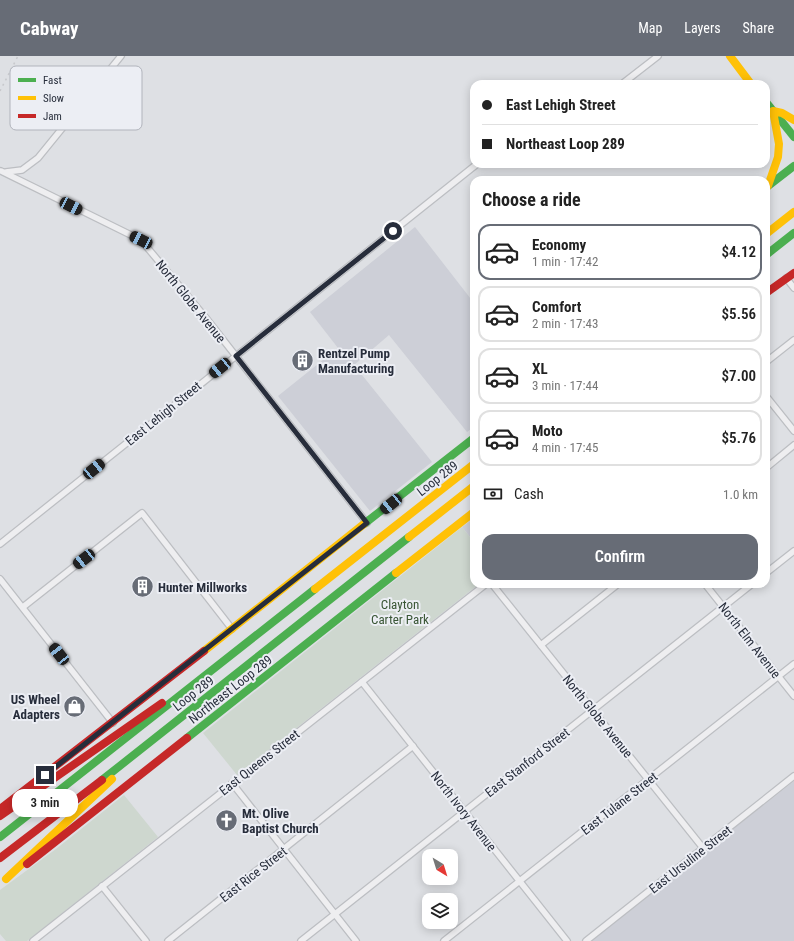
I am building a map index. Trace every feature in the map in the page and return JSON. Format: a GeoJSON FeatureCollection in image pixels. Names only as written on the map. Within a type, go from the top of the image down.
{"type":"FeatureCollection","features":[{"type":"Feature","properties":{"kind":"main road"},"geometry":{"type":"LineString","coordinates":[[730,56],[748,80]]}},
{"type":"Feature","properties":{"kind":"main road"},"geometry":{"type":"LineString","coordinates":[[770,107],[794,137]]}},
{"type":"Feature","properties":{"kind":"main road"},"geometry":{"type":"LineString","coordinates":[[773,111],[782,113],[794,120]]}},
{"type":"Feature","properties":{"kind":"main road"},"geometry":{"type":"LineString","coordinates":[[770,180],[776,166],[779,150],[773,111]]}},
{"type":"Feature","properties":{"kind":"main road"},"geometry":{"type":"LineString","coordinates":[[770,185],[794,166]]}},
{"type":"Feature","properties":{"kind":"main road"},"geometry":{"type":"LineString","coordinates":[[770,231],[794,212]]}},
{"type":"Feature","properties":{"kind":"main road"},"geometry":{"type":"LineString","coordinates":[[770,252],[794,233]]}},
{"type":"Feature","properties":{"kind":"main road"},"geometry":{"type":"LineString","coordinates":[[770,290],[794,273]]}},
{"type":"Feature","properties":{"kind":"main road"},"geometry":{"type":"LineString","coordinates":[[0,809],[113,723],[470,441]]}},
{"type":"Feature","properties":{"kind":"main road"},"geometry":{"type":"LineString","coordinates":[[368,548],[416,503],[470,459]]}},
{"type":"Feature","properties":{"kind":"main road","name":"Loop 289"},"geometry":{"type":"LineString","coordinates":[[0,837],[470,467]]}},
{"type":"Feature","properties":{"kind":"main road","name":"Loop 289"},"geometry":{"type":"LineString","coordinates":[[0,858],[470,489]]}},
{"type":"Feature","properties":{"kind":"main road"},"geometry":{"type":"LineString","coordinates":[[398,546],[470,496]]}},
{"type":"Feature","properties":{"kind":"main road","name":"Northeast Loop 289"},"geometry":{"type":"LineString","coordinates":[[3,881],[470,515]]}},
{"type":"Feature","properties":{"kind":"main road"},"geometry":{"type":"LineString","coordinates":[[0,816],[217,667]]}},
{"type":"Feature","properties":{"kind":"main road"},"geometry":{"type":"LineString","coordinates":[[3,881],[69,818],[233,676]]}},
{"type":"Feature","properties":{"kind":"street"},"geometry":{"type":"LineString","coordinates":[[113,66],[121,56]]}},
{"type":"Feature","properties":{"kind":"street"},"geometry":{"type":"LineString","coordinates":[[627,80],[658,56]]}},
{"type":"Feature","properties":{"kind":"street"},"geometry":{"type":"LineString","coordinates":[[0,171],[18,171],[27,167],[38,158],[61,130]]}},
{"type":"Feature","properties":{"kind":"street","name":"East Lehigh Street"},"geometry":{"type":"LineString","coordinates":[[0,544],[473,168]]}},
{"type":"Feature","properties":{"kind":"street","name":"North Globe Avenue"},"geometry":{"type":"LineString","coordinates":[[0,171],[141,240],[236,356],[367,523]]}},
{"type":"Feature","properties":{"kind":"street"},"geometry":{"type":"LineString","coordinates":[[786,278],[794,288]]}},
{"type":"Feature","properties":{"kind":"street"},"geometry":{"type":"LineString","coordinates":[[770,359],[794,340]]}},
{"type":"Feature","properties":{"kind":"street"},"geometry":{"type":"LineString","coordinates":[[770,401],[794,431]]}},
{"type":"Feature","properties":{"kind":"street"},"geometry":{"type":"LineString","coordinates":[[770,465],[794,446]]}},
{"type":"Feature","properties":{"kind":"street"},"geometry":{"type":"LineString","coordinates":[[23,607],[142,513],[232,629]]}},
{"type":"Feature","properties":{"kind":"street"},"geometry":{"type":"LineString","coordinates":[[770,570],[794,551]]}},
{"type":"Feature","properties":{"kind":"street"},"geometry":{"type":"LineString","coordinates":[[0,578],[113,723]]}},
{"type":"Feature","properties":{"kind":"street","name":"East Queens Street"},"geometry":{"type":"LineString","coordinates":[[33,941],[481,588]]}},
{"type":"Feature","properties":{"kind":"street","name":"North Globe Avenue"},"geometry":{"type":"LineString","coordinates":[[495,588],[703,848]]}},
{"type":"Feature","properties":{"kind":"street"},"geometry":{"type":"LineString","coordinates":[[541,645],[613,588]]}},
{"type":"Feature","properties":{"kind":"street","name":"North Elm Avenue"},"geometry":{"type":"LineString","coordinates":[[708,588],[794,696]]}},
{"type":"Feature","properties":{"kind":"street","name":"East Stanford Street"},"geometry":{"type":"LineString","coordinates":[[301,941],[747,588]]}},
{"type":"Feature","properties":{"kind":"street","name":"East Tulane Street"},"geometry":{"type":"LineString","coordinates":[[444,941],[794,664]]}},
{"type":"Feature","properties":{"kind":"street","name":"North Ivory Avenue"},"geometry":{"type":"LineString","coordinates":[[362,682],[567,941]]}},
{"type":"Feature","properties":{"kind":"street","name":"East Rice Street"},"geometry":{"type":"LineString","coordinates":[[168,941],[413,746]]}},
{"type":"Feature","properties":{"kind":"street","name":"East Ursuline Street"},"geometry":{"type":"LineString","coordinates":[[586,941],[794,776]]}},
{"type":"Feature","properties":{"kind":"street"},"geometry":{"type":"LineString","coordinates":[[232,783],[356,941]]}},
{"type":"Feature","properties":{"kind":"street"},"geometry":{"type":"LineString","coordinates":[[102,886],[146,941]]}},
{"type":"Feature","properties":{"kind":"shaded area"},"geometry":{"type":"Polygon","coordinates":[[[415,227],[470,298],[470,430],[467,432],[389,335],[354,365],[432,462],[370,511],[278,396],[338,348],[310,312],[415,227]]]}},
{"type":"Feature","properties":{"kind":"shaded area"},"geometry":{"type":"Polygon","coordinates":[[[470,521],[470,537],[462,527],[470,521]]]}},
{"type":"Feature","properties":{"kind":"shaded area"},"geometry":{"type":"Polygon","coordinates":[[[794,781],[794,941],[591,941],[794,781]]]}},
{"type":"Feature","properties":{"kind":"green space","name":"Clayton Carter Park"},"geometry":{"type":"Polygon","coordinates":[[[462,527],[470,537],[470,588],[474,588],[237,775],[203,733],[462,527]]]}},
{"type":"Feature","properties":{"kind":"green space"},"geometry":{"type":"Polygon","coordinates":[[[124,795],[158,837],[27,941],[6,941],[0,934],[0,890],[56,849],[124,795]]]}},
{"type":"Feature","properties":{"kind":"railway"},"geometry":{"type":"LineString","coordinates":[[13,66],[18,56]]}},
{"type":"Feature","properties":{"kind":"railway"},"geometry":{"type":"LineString","coordinates":[[0,91],[10,72]]}},
{"type":"Feature","properties":{"kind":"traffic: fast"},"geometry":{"type":"LineString","coordinates":[[770,107],[794,137]]}},
{"type":"Feature","properties":{"kind":"traffic: fast"},"geometry":{"type":"LineString","coordinates":[[770,184],[794,166]]}},
{"type":"Feature","properties":{"kind":"traffic: fast"},"geometry":{"type":"LineString","coordinates":[[770,252],[794,233]]}},
{"type":"Feature","properties":{"kind":"traffic: fast"},"geometry":{"type":"LineString","coordinates":[[364,524],[470,441]]}},
{"type":"Feature","properties":{"kind":"traffic: fast"},"geometry":{"type":"LineString","coordinates":[[102,780],[409,537]]}},
{"type":"Feature","properties":{"kind":"traffic: fast"},"geometry":{"type":"LineString","coordinates":[[187,738],[396,573]]}},
{"type":"Feature","properties":{"kind":"traffic: fast"},"geometry":{"type":"LineString","coordinates":[[0,837],[315,589]]}},
{"type":"Feature","properties":{"kind":"traffic: slow"},"geometry":{"type":"LineString","coordinates":[[730,56],[748,80]]}},
{"type":"Feature","properties":{"kind":"traffic: slow"},"geometry":{"type":"LineString","coordinates":[[770,180],[778,157],[779,144],[773,111],[782,113],[794,120]]}},
{"type":"Feature","properties":{"kind":"traffic: slow"},"geometry":{"type":"LineString","coordinates":[[770,231],[794,212]]}},
{"type":"Feature","properties":{"kind":"traffic: slow"},"geometry":{"type":"LineString","coordinates":[[315,589],[470,467]]}},
{"type":"Feature","properties":{"kind":"traffic: slow"},"geometry":{"type":"LineString","coordinates":[[409,537],[470,489]]}},
{"type":"Feature","properties":{"kind":"traffic: slow"},"geometry":{"type":"LineString","coordinates":[[396,573],[470,515]]}},
{"type":"Feature","properties":{"kind":"traffic: slow"},"geometry":{"type":"LineString","coordinates":[[204,651],[364,524]]}},
{"type":"Feature","properties":{"kind":"traffic: slow"},"geometry":{"type":"LineString","coordinates":[[6,879],[112,779]]}},
{"type":"Feature","properties":{"kind":"traffic: jam"},"geometry":{"type":"LineString","coordinates":[[770,290],[794,273]]}},
{"type":"Feature","properties":{"kind":"traffic: jam"},"geometry":{"type":"LineString","coordinates":[[0,809],[204,651]]}},
{"type":"Feature","properties":{"kind":"traffic: jam"},"geometry":{"type":"LineString","coordinates":[[0,816],[162,703]]}},
{"type":"Feature","properties":{"kind":"traffic: jam"},"geometry":{"type":"LineString","coordinates":[[27,864],[187,738]]}},
{"type":"Feature","properties":{"kind":"traffic: jam"},"geometry":{"type":"LineString","coordinates":[[0,858],[102,780]]}},
{"type":"Feature","properties":{"kind":"place","name":"Rentzel Pump Manufacturing"},"geometry":{"type":"Point","coordinates":[302,360]}},
{"type":"Feature","properties":{"kind":"place","name":"Hunter Millworks"},"geometry":{"type":"Point","coordinates":[142,587]}},
{"type":"Feature","properties":{"kind":"place","name":"US Wheel Adapters"},"geometry":{"type":"Point","coordinates":[75,706]}},
{"type":"Feature","properties":{"kind":"place","name":"Mt. Olive Baptist Church"},"geometry":{"type":"Point","coordinates":[227,820]}},
{"type":"Feature","properties":{"kind":"route"},"geometry":{"type":"LineString","coordinates":[[45,775],[367,523],[236,356],[393,231]]}}]}
